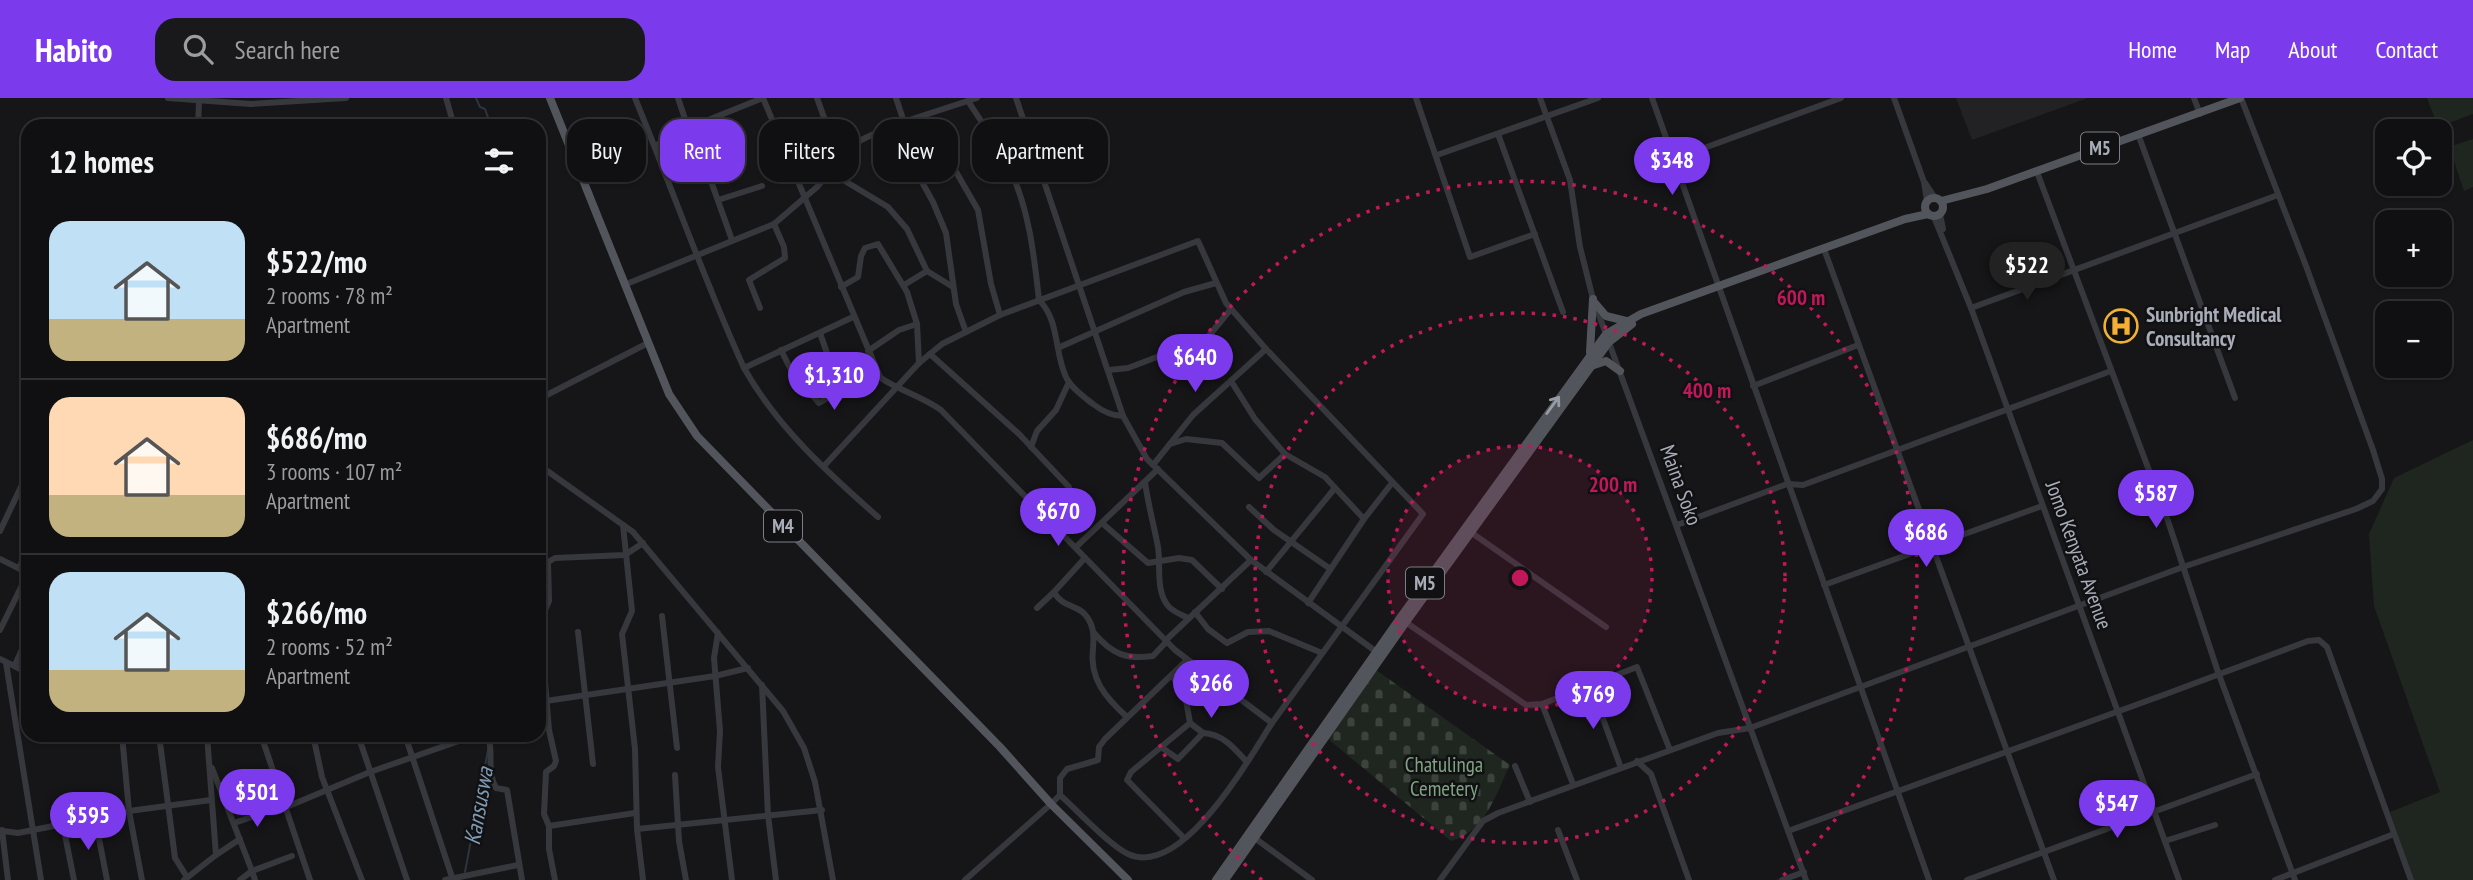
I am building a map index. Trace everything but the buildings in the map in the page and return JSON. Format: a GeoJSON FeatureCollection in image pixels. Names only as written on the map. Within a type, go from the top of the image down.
{"type":"FeatureCollection","features":[{"type":"Feature","properties":{"kind":"main road","name":"M4"},"geometry":{"type":"LineString","coordinates":[[550,98],[669,394],[697,436],[1000,747],[1051,804],[1128,880]]}},
{"type":"Feature","properties":{"kind":"main road","name":"M5"},"geometry":{"type":"LineString","coordinates":[[1216,880],[1251,836],[1468,530],[1589,354],[1628,321],[1934,207],[2240,98]]}},
{"type":"Feature","properties":{"kind":"main road"},"geometry":{"type":"LineString","coordinates":[[1593,299],[1606,316],[1628,321]]}},
{"type":"Feature","properties":{"kind":"main road"},"geometry":{"type":"LineString","coordinates":[[1589,354],[1594,323],[1593,299]]}},
{"type":"Feature","properties":{"kind":"main road","name":"M5"},"geometry":{"type":"LineString","coordinates":[[1468,530],[1594,365],[1608,338],[1655,309]]}},
{"type":"Feature","properties":{"kind":"main road"},"geometry":{"type":"LineString","coordinates":[[1594,365],[1601,361],[1610,362],[1620,372]]}},
{"type":"Feature","properties":{"kind":"main road","name":"M5"},"geometry":{"type":"LineString","coordinates":[[1225,880],[1251,836]]}},
{"type":"Feature","properties":{"kind":"street"},"geometry":{"type":"LineString","coordinates":[[167,98],[199,102],[346,98]]}},
{"type":"Feature","properties":{"kind":"street"},"geometry":{"type":"LineString","coordinates":[[446,98],[451,119]]}},
{"type":"Feature","properties":{"kind":"street"},"geometry":{"type":"LineString","coordinates":[[635,98],[675,205],[699,254],[744,368],[768,407],[824,466],[878,517]]}},
{"type":"Feature","properties":{"kind":"street"},"geometry":{"type":"LineString","coordinates":[[678,98],[685,119]]}},
{"type":"Feature","properties":{"kind":"street"},"geometry":{"type":"LineString","coordinates":[[710,119],[763,98],[880,377],[941,410],[1186,661],[1272,723]]}},
{"type":"Feature","properties":{"kind":"street"},"geometry":{"type":"LineString","coordinates":[[817,98],[825,119]]}},
{"type":"Feature","properties":{"kind":"street"},"geometry":{"type":"LineString","coordinates":[[896,98],[903,119]]}},
{"type":"Feature","properties":{"kind":"street"},"geometry":{"type":"LineString","coordinates":[[914,119],[977,98]]}},
{"type":"Feature","properties":{"kind":"street"},"geometry":{"type":"LineString","coordinates":[[1016,98],[1123,416],[1138,448],[1251,561],[1379,654]]}},
{"type":"Feature","properties":{"kind":"street"},"geometry":{"type":"LineString","coordinates":[[1416,98],[1470,257],[1535,234]]}},
{"type":"Feature","properties":{"kind":"street","name":"Maina Soko"},"geometry":{"type":"LineString","coordinates":[[1540,98],[1570,180],[1580,247],[1593,299],[1807,880]]}},
{"type":"Feature","properties":{"kind":"street"},"geometry":{"type":"LineString","coordinates":[[1437,155],[1598,98]]}},
{"type":"Feature","properties":{"kind":"street"},"geometry":{"type":"LineString","coordinates":[[1652,98],[1929,880]]}},
{"type":"Feature","properties":{"kind":"street"},"geometry":{"type":"LineString","coordinates":[[1674,159],[1842,98]]}},
{"type":"Feature","properties":{"kind":"street","name":"Jomo Kenyata Avenue"},"geometry":{"type":"LineString","coordinates":[[1894,98],[2179,880]]}},
{"type":"Feature","properties":{"kind":"street"},"geometry":{"type":"LineString","coordinates":[[2194,98],[2200,114]]}},
{"type":"Feature","properties":{"kind":"street"},"geometry":{"type":"LineString","coordinates":[[1440,880],[1483,821],[1637,761],[1718,733],[1751,728],[2183,567],[2373,501],[2382,489],[2382,478],[2360,413],[2240,98]]}},
{"type":"Feature","properties":{"kind":"street"},"geometry":{"type":"LineString","coordinates":[[968,101],[1008,166],[1019,192],[1029,224],[1039,300],[1048,313],[1069,382],[1105,412],[1123,416]]}},
{"type":"Feature","properties":{"kind":"street"},"geometry":{"type":"LineString","coordinates":[[198,119],[199,102]]}},
{"type":"Feature","properties":{"kind":"street"},"geometry":{"type":"LineString","coordinates":[[924,116],[978,210],[990,284],[1000,315]]}},
{"type":"Feature","properties":{"kind":"street"},"geometry":{"type":"LineString","coordinates":[[1498,134],[1563,312]]}},
{"type":"Feature","properties":{"kind":"street"},"geometry":{"type":"LineString","coordinates":[[2138,134],[2235,398]]}},
{"type":"Feature","properties":{"kind":"street"},"geometry":{"type":"LineString","coordinates":[[655,146],[660,143]]}},
{"type":"Feature","properties":{"kind":"street"},"geometry":{"type":"LineString","coordinates":[[2037,172],[2294,877]]}},
{"type":"Feature","properties":{"kind":"street"},"geometry":{"type":"LineString","coordinates":[[711,182],[732,240]]}},
{"type":"Feature","properties":{"kind":"street"},"geometry":{"type":"LineString","coordinates":[[624,285],[774,224],[806,199],[821,182]]}},
{"type":"Feature","properties":{"kind":"street"},"geometry":{"type":"LineString","coordinates":[[848,182],[874,197],[899,218],[928,271],[953,286]]}},
{"type":"Feature","properties":{"kind":"street"},"geometry":{"type":"LineString","coordinates":[[921,182],[939,215],[949,248],[953,286],[966,332]]}},
{"type":"Feature","properties":{"kind":"street"},"geometry":{"type":"LineString","coordinates":[[718,201],[762,186]]}},
{"type":"Feature","properties":{"kind":"street"},"geometry":{"type":"LineString","coordinates":[[1971,308],[2278,195]]}},
{"type":"Feature","properties":{"kind":"street"},"geometry":{"type":"LineString","coordinates":[[760,308],[748,280],[785,258],[784,247],[774,224]]}},
{"type":"Feature","properties":{"kind":"street"},"geometry":{"type":"LineString","coordinates":[[824,466],[919,363],[966,332],[1000,315],[1198,241],[1216,283],[1231,309],[1265,349],[1423,514],[1272,723],[1217,809],[1183,837],[1155,858],[1131,855],[1059,794]]}},
{"type":"Feature","properties":{"kind":"street"},"geometry":{"type":"LineString","coordinates":[[841,287],[858,277],[862,251],[875,243],[881,247],[904,285],[917,324],[919,363]]}},
{"type":"Feature","properties":{"kind":"street"},"geometry":{"type":"LineString","coordinates":[[1824,249],[2053,880]]}},
{"type":"Feature","properties":{"kind":"street"},"geometry":{"type":"LineString","coordinates":[[904,285],[928,271]]}},
{"type":"Feature","properties":{"kind":"street"},"geometry":{"type":"LineString","coordinates":[[1060,347],[1184,292],[1216,283]]}},
{"type":"Feature","properties":{"kind":"street"},"geometry":{"type":"LineString","coordinates":[[1108,370],[1128,368],[1207,338],[1231,309]]}},
{"type":"Feature","properties":{"kind":"street"},"geometry":{"type":"LineString","coordinates":[[744,368],[853,317]]}},
{"type":"Feature","properties":{"kind":"street"},"geometry":{"type":"LineString","coordinates":[[867,351],[899,330],[917,324]]}},
{"type":"Feature","properties":{"kind":"street"},"geometry":{"type":"LineString","coordinates":[[781,350],[791,370],[819,403],[823,403],[840,389],[820,333]]}},
{"type":"Feature","properties":{"kind":"street"},"geometry":{"type":"LineString","coordinates":[[546,394],[648,343]]}},
{"type":"Feature","properties":{"kind":"street"},"geometry":{"type":"LineString","coordinates":[[1753,386],[1858,345]]}},
{"type":"Feature","properties":{"kind":"street"},"geometry":{"type":"LineString","coordinates":[[1076,547],[1144,482],[1168,445],[1193,415],[1265,349]]}},
{"type":"Feature","properties":{"kind":"street"},"geometry":{"type":"LineString","coordinates":[[930,354],[1031,447],[1072,493],[1048,518]]}},
{"type":"Feature","properties":{"kind":"street"},"geometry":{"type":"LineString","coordinates":[[1677,525],[1787,484],[1803,485],[2111,371]]}},
{"type":"Feature","properties":{"kind":"street"},"geometry":{"type":"LineString","coordinates":[[1231,381],[1255,419],[1285,454],[1317,472],[1364,519]]}},
{"type":"Feature","properties":{"kind":"street"},"geometry":{"type":"LineString","coordinates":[[1031,447],[1037,431],[1056,410],[1069,382]]}},
{"type":"Feature","properties":{"kind":"street"},"geometry":{"type":"LineString","coordinates":[[1168,445],[1186,439],[1222,443],[1259,478],[1285,454]]}},
{"type":"Feature","properties":{"kind":"street"},"geometry":{"type":"LineString","coordinates":[[546,470],[624,525],[643,543],[783,711],[800,739],[822,810],[833,880]]}},
{"type":"Feature","properties":{"kind":"street"},"geometry":{"type":"LineString","coordinates":[[1144,482],[1151,527],[1158,546],[1157,564],[1167,605],[1188,618]]}},
{"type":"Feature","properties":{"kind":"street"},"geometry":{"type":"LineString","coordinates":[[1308,603],[1364,519],[1392,483]]}},
{"type":"Feature","properties":{"kind":"street"},"geometry":{"type":"LineString","coordinates":[[0,531],[21,487]]}},
{"type":"Feature","properties":{"kind":"street"},"geometry":{"type":"LineString","coordinates":[[1266,572],[1335,488]]}},
{"type":"Feature","properties":{"kind":"street"},"geometry":{"type":"LineString","coordinates":[[1824,585],[2042,506]]}},
{"type":"Feature","properties":{"kind":"street"},"geometry":{"type":"LineString","coordinates":[[1248,507],[1329,569]]}},
{"type":"Feature","properties":{"kind":"street"},"geometry":{"type":"LineString","coordinates":[[1102,523],[1148,563],[1157,564],[1179,558],[1192,560],[1222,589]]}},
{"type":"Feature","properties":{"kind":"street"},"geometry":{"type":"LineString","coordinates":[[624,525],[632,611],[622,634],[635,756],[635,813],[643,880]]}},
{"type":"Feature","properties":{"kind":"street"},"geometry":{"type":"LineString","coordinates":[[1468,530],[1606,627]]}},
{"type":"Feature","properties":{"kind":"street"},"geometry":{"type":"LineString","coordinates":[[546,608],[549,601],[548,562],[555,558],[625,555],[643,543]]}},
{"type":"Feature","properties":{"kind":"street"},"geometry":{"type":"LineString","coordinates":[[1037,608],[1085,558]]}},
{"type":"Feature","properties":{"kind":"street"},"geometry":{"type":"LineString","coordinates":[[0,571],[3,561],[19,568],[21,564]]}},
{"type":"Feature","properties":{"kind":"street"},"geometry":{"type":"LineString","coordinates":[[1054,592],[1068,606],[1085,613],[1094,634],[1114,653],[1128,658],[1153,656],[1188,618],[1251,561]]}},
{"type":"Feature","properties":{"kind":"street"},"geometry":{"type":"LineString","coordinates":[[0,630],[21,587]]}},
{"type":"Feature","properties":{"kind":"street"},"geometry":{"type":"LineString","coordinates":[[1195,612],[1208,629],[1227,643],[1248,632],[1269,631],[1322,653]]}},
{"type":"Feature","properties":{"kind":"street"},"geometry":{"type":"LineString","coordinates":[[662,616],[677,748]]}},
{"type":"Feature","properties":{"kind":"street"},"geometry":{"type":"LineString","coordinates":[[1403,620],[1526,705],[1542,704],[1633,668],[1640,670],[1670,750]]}},
{"type":"Feature","properties":{"kind":"street"},"geometry":{"type":"LineString","coordinates":[[578,632],[593,764]]}},
{"type":"Feature","properties":{"kind":"street"},"geometry":{"type":"LineString","coordinates":[[718,633],[714,658],[723,821],[733,865],[732,880]]}},
{"type":"Feature","properties":{"kind":"street"},"geometry":{"type":"LineString","coordinates":[[1094,634],[1093,657],[1098,687],[1127,717]]}},
{"type":"Feature","properties":{"kind":"street"},"geometry":{"type":"LineString","coordinates":[[1788,831],[2166,694],[2218,672],[2308,640],[2319,640],[2327,647],[2411,880]]}},
{"type":"Feature","properties":{"kind":"street"},"geometry":{"type":"LineString","coordinates":[[15,665],[21,652]]}},
{"type":"Feature","properties":{"kind":"street"},"geometry":{"type":"LineString","coordinates":[[21,669],[2,661],[41,880]]}},
{"type":"Feature","properties":{"kind":"street"},"geometry":{"type":"LineString","coordinates":[[965,880],[1051,804],[1059,794],[1062,773],[1098,760],[1100,747],[1105,739],[1186,661]]}},
{"type":"Feature","properties":{"kind":"street"},"geometry":{"type":"LineString","coordinates":[[546,700],[715,676],[748,668]]}},
{"type":"Feature","properties":{"kind":"street"},"geometry":{"type":"LineString","coordinates":[[1172,675],[1186,700],[1190,723],[1203,733],[1228,742],[1247,761]]}},
{"type":"Feature","properties":{"kind":"street"},"geometry":{"type":"LineString","coordinates":[[762,685],[768,816],[776,880]]}},
{"type":"Feature","properties":{"kind":"street"},"geometry":{"type":"LineString","coordinates":[[1591,686],[1621,768]]}},
{"type":"Feature","properties":{"kind":"street"},"geometry":{"type":"LineString","coordinates":[[1542,704],[1573,785]]}},
{"type":"Feature","properties":{"kind":"street"},"geometry":{"type":"LineString","coordinates":[[546,715],[556,761],[544,779],[544,814],[549,826],[548,849],[555,880]]}},
{"type":"Feature","properties":{"kind":"street"},"geometry":{"type":"LineString","coordinates":[[1183,837],[1127,780],[1131,772],[1190,723]]}},
{"type":"Feature","properties":{"kind":"street"},"geometry":{"type":"LineString","coordinates":[[1161,747],[1178,759],[1203,733]]}},
{"type":"Feature","properties":{"kind":"street"},"geometry":{"type":"LineString","coordinates":[[123,742],[129,811],[142,880]]}},
{"type":"Feature","properties":{"kind":"street"},"geometry":{"type":"LineString","coordinates":[[160,742],[176,858],[186,879],[240,839]]}},
{"type":"Feature","properties":{"kind":"street"},"geometry":{"type":"LineString","coordinates":[[208,742],[216,855]]}},
{"type":"Feature","properties":{"kind":"street"},"geometry":{"type":"LineString","coordinates":[[263,742],[310,880]]}},
{"type":"Feature","properties":{"kind":"street"},"geometry":{"type":"LineString","coordinates":[[315,742],[327,789],[362,880]]}},
{"type":"Feature","properties":{"kind":"street"},"geometry":{"type":"LineString","coordinates":[[360,742],[407,880]]}},
{"type":"Feature","properties":{"kind":"street"},"geometry":{"type":"LineString","coordinates":[[407,742],[449,879],[519,865]]}},
{"type":"Feature","properties":{"kind":"street"},"geometry":{"type":"LineString","coordinates":[[284,808],[370,772],[456,742]]}},
{"type":"Feature","properties":{"kind":"street"},"geometry":{"type":"LineString","coordinates":[[490,742],[492,776],[495,786],[507,790],[522,880]]}},
{"type":"Feature","properties":{"kind":"street"},"geometry":{"type":"LineString","coordinates":[[1653,757],[1651,774],[1689,880]]}},
{"type":"Feature","properties":{"kind":"street"},"geometry":{"type":"LineString","coordinates":[[1637,761],[1651,774]]}},
{"type":"Feature","properties":{"kind":"street"},"geometry":{"type":"LineString","coordinates":[[209,763],[255,880]]}},
{"type":"Feature","properties":{"kind":"street"},"geometry":{"type":"LineString","coordinates":[[1515,766],[1530,802]]}},
{"type":"Feature","properties":{"kind":"street"},"geometry":{"type":"LineString","coordinates":[[1967,880],[2257,774]]}},
{"type":"Feature","properties":{"kind":"street"},"geometry":{"type":"LineString","coordinates":[[675,775],[678,826],[686,880]]}},
{"type":"Feature","properties":{"kind":"street"},"geometry":{"type":"LineString","coordinates":[[9,880],[2,854],[1,830],[18,833],[129,811],[211,800]]}},
{"type":"Feature","properties":{"kind":"street"},"geometry":{"type":"LineString","coordinates":[[234,823],[272,810]]}},
{"type":"Feature","properties":{"kind":"street"},"geometry":{"type":"LineString","coordinates":[[637,829],[822,810]]}},
{"type":"Feature","properties":{"kind":"street"},"geometry":{"type":"LineString","coordinates":[[549,826],[635,813]]}},
{"type":"Feature","properties":{"kind":"street"},"geometry":{"type":"LineString","coordinates":[[95,818],[107,880]]}},
{"type":"Feature","properties":{"kind":"street"},"geometry":{"type":"LineString","coordinates":[[63,825],[74,880]]}},
{"type":"Feature","properties":{"kind":"street"},"geometry":{"type":"LineString","coordinates":[[2165,841],[2215,825]]}},
{"type":"Feature","properties":{"kind":"street"},"geometry":{"type":"LineString","coordinates":[[1558,830],[1577,880]]}},
{"type":"Feature","properties":{"kind":"street"},"geometry":{"type":"LineString","coordinates":[[2275,880],[2294,877],[2394,834]]}},
{"type":"Feature","properties":{"kind":"street"},"geometry":{"type":"LineString","coordinates":[[1251,836],[1312,880]]}},
{"type":"Feature","properties":{"kind":"street"},"geometry":{"type":"LineString","coordinates":[[240,880],[252,871],[292,856]]}},
{"type":"Feature","properties":{"kind":"street"},"geometry":{"type":"LineString","coordinates":[[1782,880],[1804,872]]}},
{"type":"Feature","properties":{"kind":"shaded area"},"geometry":{"type":"Polygon","coordinates":[[[1956,98],[2088,98],[1972,140],[1956,98]]]}},
{"type":"Feature","properties":{"kind":"green space"},"geometry":{"type":"Polygon","coordinates":[[[2427,98],[2473,98],[2473,114],[2452,122],[2452,119],[2435,119],[2427,98]]]}},
{"type":"Feature","properties":{"kind":"green space"},"geometry":{"type":"Polygon","coordinates":[[[2473,139],[2473,187],[2464,191],[2452,156],[2452,146],[2473,139]]]}},
{"type":"Feature","properties":{"kind":"green space"},"geometry":{"type":"Polygon","coordinates":[[[2473,440],[2473,880],[2413,880],[2390,812],[2440,792],[2374,606],[2369,534],[2394,478],[2473,440]]]}},
{"type":"Feature","properties":{"kind":"green space","name":"Chatulinga Cemetery"},"geometry":{"type":"Polygon","coordinates":[[[1376,670],[1510,765],[1488,810],[1473,829],[1463,836],[1451,841],[1327,738],[1376,670]]]}},
{"type":"Feature","properties":{"kind":"waterway","name":"Kansuswa"},"geometry":{"type":"LineString","coordinates":[[476,98],[489,119]]}},
{"type":"Feature","properties":{"kind":"waterway","name":"Kansuswa"},"geometry":{"type":"LineString","coordinates":[[465,872],[488,750]]}},
{"type":"Feature","properties":{"kind":"place","name":"Sunbright Medical Consultancy"},"geometry":{"type":"Point","coordinates":[2121,326]}}]}
